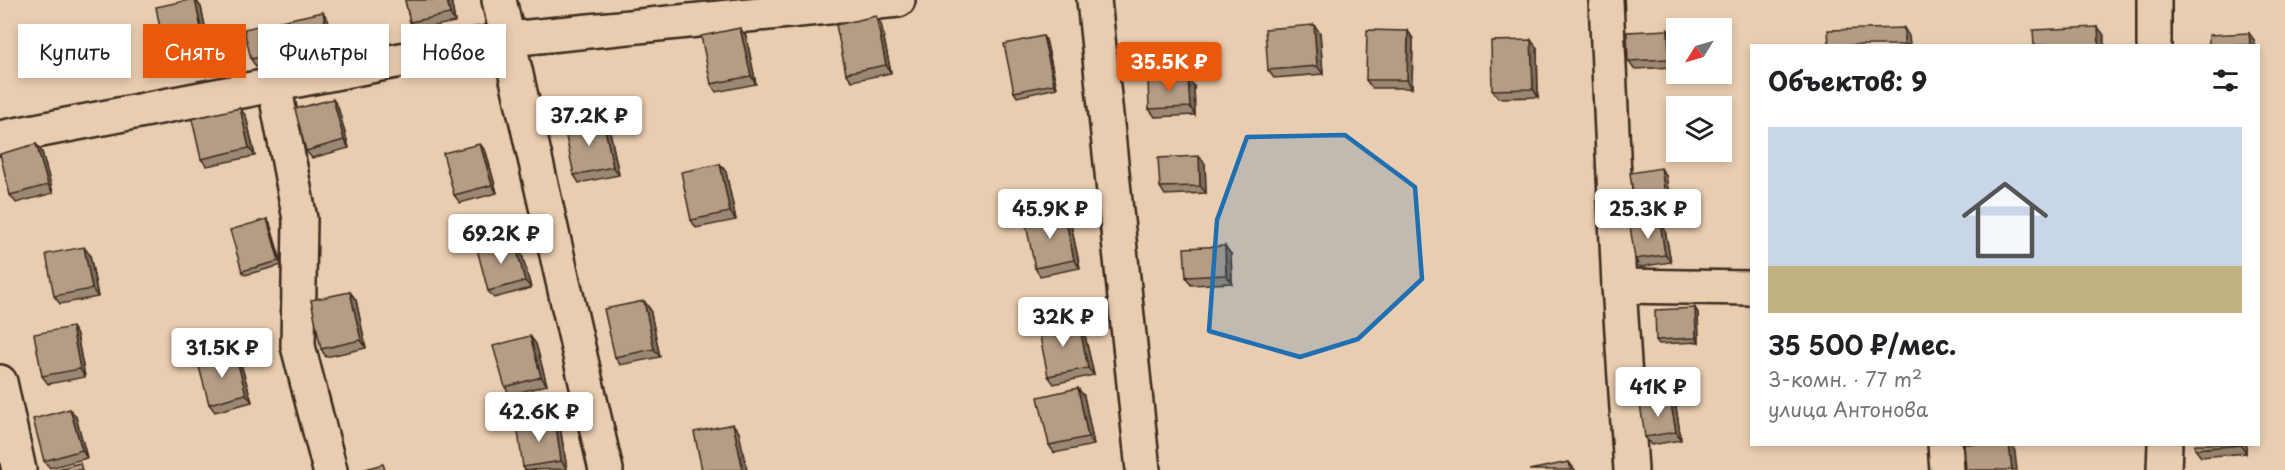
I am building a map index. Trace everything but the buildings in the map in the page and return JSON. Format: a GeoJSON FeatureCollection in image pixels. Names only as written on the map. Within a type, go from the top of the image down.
{"type":"FeatureCollection","features":[{"type":"Feature","properties":{"kind":"street"},"geometry":{"type":"LineString","coordinates":[[499,0],[606,470]]}},
{"type":"Feature","properties":{"kind":"street"},"geometry":{"type":"LineString","coordinates":[[0,138],[509,39],[898,0]]}},
{"type":"Feature","properties":{"kind":"street"},"geometry":{"type":"LineString","coordinates":[[1094,0],[1143,470]]}},
{"type":"Feature","properties":{"kind":"street"},"geometry":{"type":"LineString","coordinates":[[1606,0],[1619,286],[1631,470]]}},
{"type":"Feature","properties":{"kind":"street"},"geometry":{"type":"LineString","coordinates":[[2154,0],[2154,44]]}},
{"type":"Feature","properties":{"kind":"street"},"geometry":{"type":"LineString","coordinates":[[273,84],[300,219],[298,346],[330,470]]}},
{"type":"Feature","properties":{"kind":"street"},"geometry":{"type":"LineString","coordinates":[[1619,286],[1750,288]]}},
{"type":"Feature","properties":{"kind":"street"},"geometry":{"type":"LineString","coordinates":[[0,382],[18,470]]}},
{"type":"Feature","properties":{"kind":"street"},"geometry":{"type":"LineString","coordinates":[[1945,446],[1947,470]]}},
{"type":"Feature","properties":{"kind":"street"},"geometry":{"type":"LineString","coordinates":[[2164,470],[2165,446]]}},
{"type":"Feature","properties":{"kind":"highlighted area"},"geometry":{"type":"Polygon","coordinates":[[[1345,135],[1415,187],[1422,279],[1358,339],[1300,357],[1209,331],[1217,220],[1247,137],[1345,135]]]}}]}
